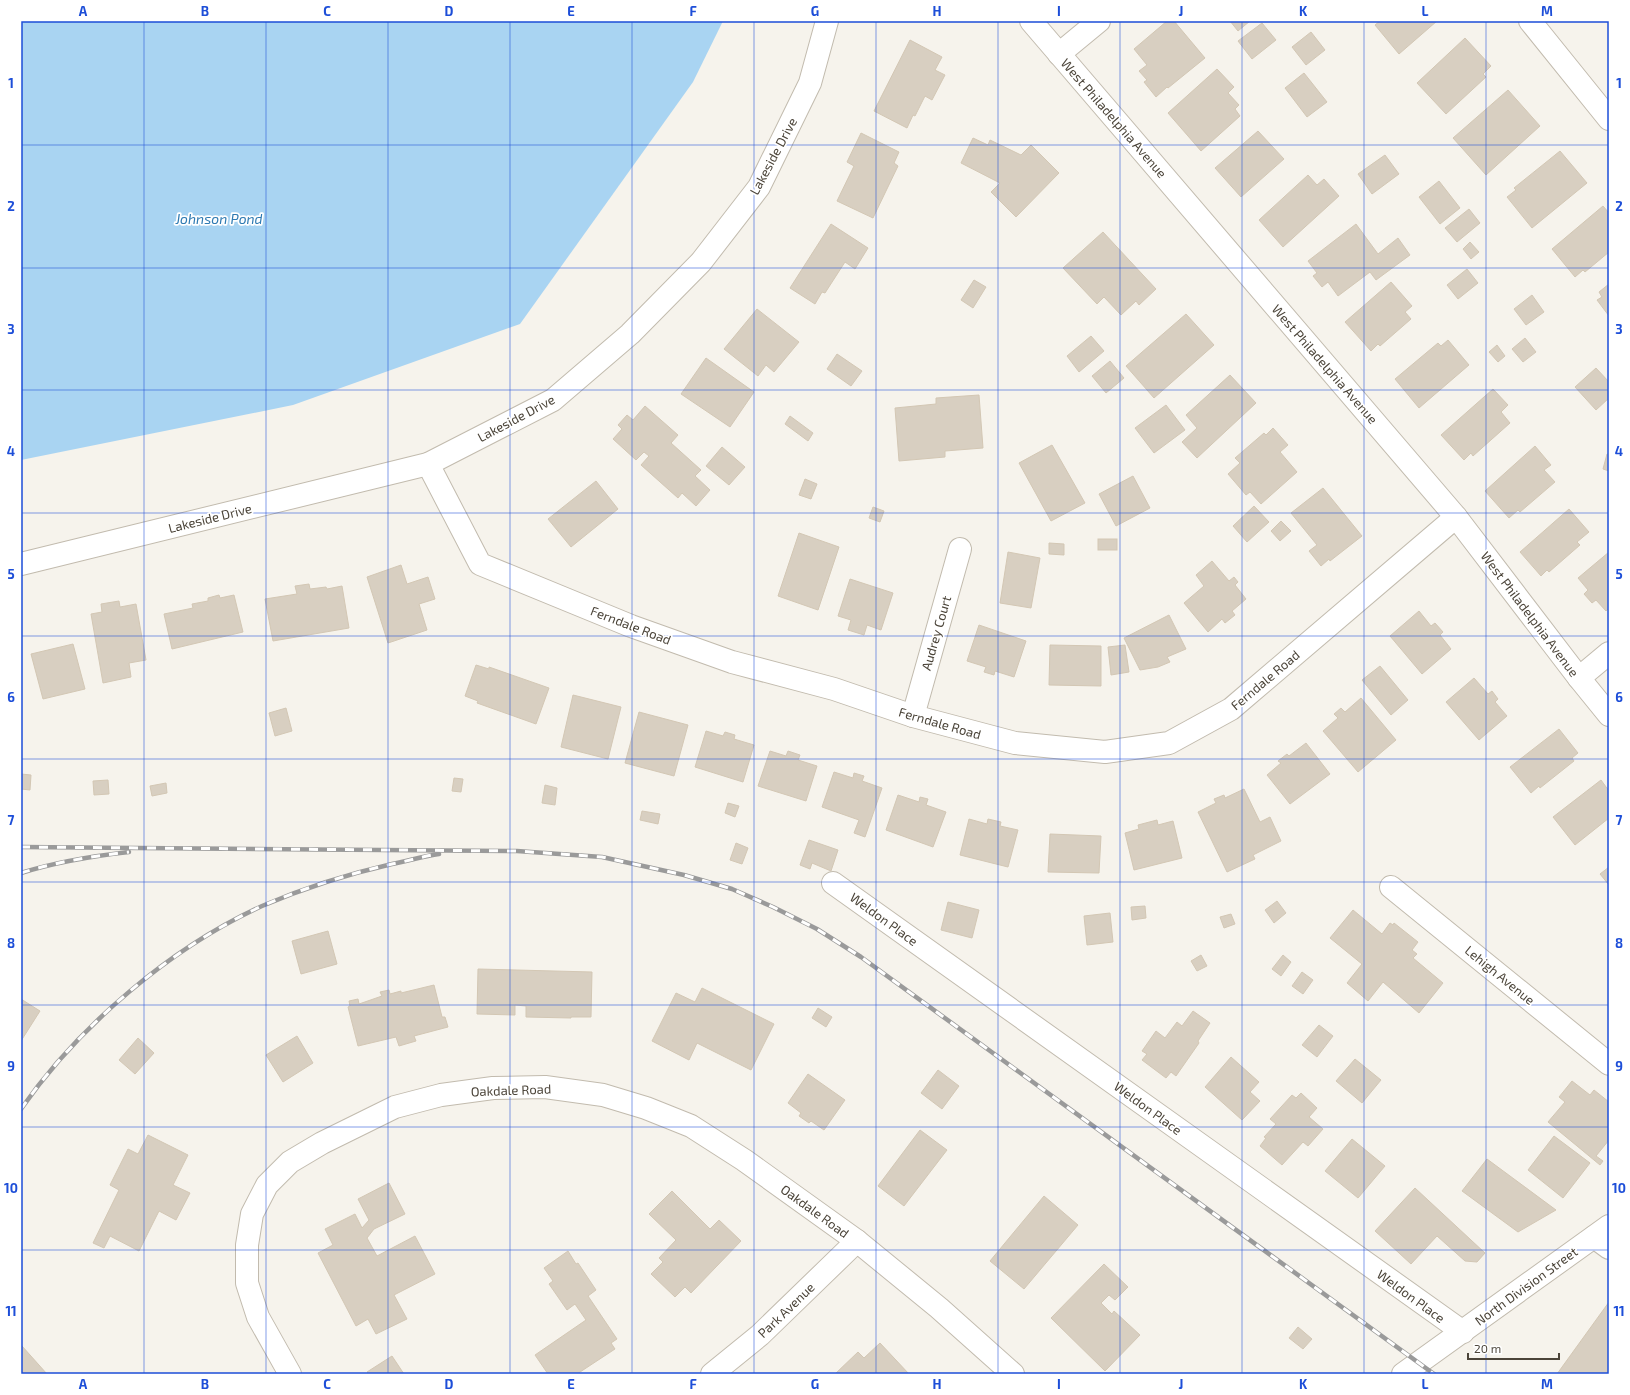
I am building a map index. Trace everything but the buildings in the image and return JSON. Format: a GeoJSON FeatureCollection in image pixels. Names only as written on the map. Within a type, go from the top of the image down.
{"type":"FeatureCollection","features":[{"type":"Feature","properties":{"kind":"street","name":"Lakeside Drive"},"geometry":{"type":"LineString","coordinates":[[21,564],[428,464],[553,400],[630,334],[701,262],[759,188],[810,83],[827,21]]}},
{"type":"Feature","properties":{"kind":"street","name":"West Philadelphia Avenue"},"geometry":{"type":"LineString","coordinates":[[1031,21],[1456,517],[1609,715]]}},
{"type":"Feature","properties":{"kind":"street"},"geometry":{"type":"LineString","coordinates":[[1059,54],[1099,21]]}},
{"type":"Feature","properties":{"kind":"street"},"geometry":{"type":"LineString","coordinates":[[1530,21],[1609,119]]}},
{"type":"Feature","properties":{"kind":"street","name":"Ferndale Road"},"geometry":{"type":"LineString","coordinates":[[428,464],[480,564],[631,626],[732,662],[834,689],[912,716],[1015,743],[1105,752],[1169,743],[1231,709],[1456,517]]}},
{"type":"Feature","properties":{"kind":"street","name":"Audrey Court"},"geometry":{"type":"LineString","coordinates":[[912,716],[960,549]]}},
{"type":"Feature","properties":{"kind":"street"},"geometry":{"type":"LineString","coordinates":[[1579,678],[1609,653]]}},
{"type":"Feature","properties":{"kind":"street","name":"Weldon Place"},"geometry":{"type":"LineString","coordinates":[[833,883],[1463,1332]]}},
{"type":"Feature","properties":{"kind":"street","name":"Lehigh Avenue"},"geometry":{"type":"LineString","coordinates":[[1391,887],[1609,1064]]}},
{"type":"Feature","properties":{"kind":"street","name":"Oakdale Road"},"geometry":{"type":"LineString","coordinates":[[290,1374],[258,1317],[247,1283],[246,1246],[252,1214],[267,1185],[290,1162],[322,1143],[395,1107],[441,1094],[493,1088],[545,1087],[603,1095],[646,1108],[691,1126],[744,1160],[857,1241],[940,1308],[1013,1374]]}},
{"type":"Feature","properties":{"kind":"street","name":"North Division Street"},"geometry":{"type":"LineString","coordinates":[[1403,1374],[1604,1237]]}},
{"type":"Feature","properties":{"kind":"street","name":"Park Avenue"},"geometry":{"type":"LineString","coordinates":[[712,1374],[760,1335],[857,1241]]}},
{"type":"Feature","properties":{"kind":"water","name":"Johnson Pond"},"geometry":{"type":"Polygon","coordinates":[[[21,21],[723,21],[693,82],[520,324],[293,405],[21,460],[21,21]]]}},
{"type":"Feature","properties":{"kind":"railway"},"geometry":{"type":"LineString","coordinates":[[21,847],[517,851],[602,857],[684,875],[732,889],[817,929],[861,957],[1434,1374]]}},
{"type":"Feature","properties":{"kind":"railway"},"geometry":{"type":"LineString","coordinates":[[21,873],[75,860],[129,852]]}},
{"type":"Feature","properties":{"kind":"railway"},"geometry":{"type":"LineString","coordinates":[[21,1109],[44,1078],[98,1019],[161,967],[228,923],[262,906],[326,882],[359,872],[439,854]]}}]}
